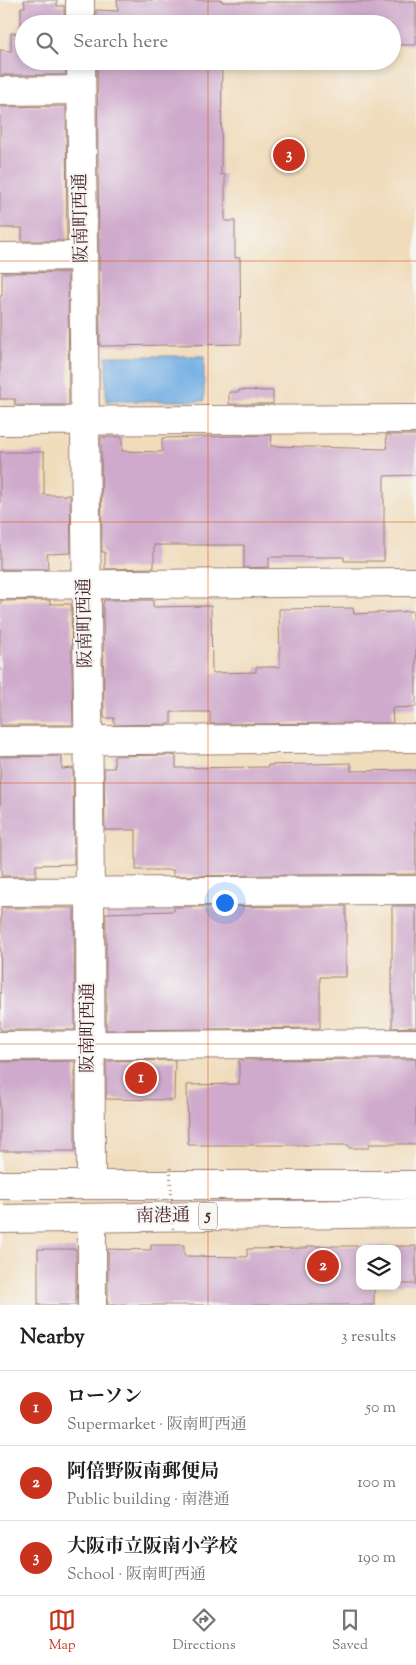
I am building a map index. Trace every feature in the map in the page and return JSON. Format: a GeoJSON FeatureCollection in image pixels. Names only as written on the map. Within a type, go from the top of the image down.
{"type":"FeatureCollection","features":[{"type":"Feature","properties":{"kind":"street"},"geometry":{"type":"LineString","coordinates":[[80,0],[80,15]]}},
{"type":"Feature","properties":{"kind":"street","name":"阪南町西通"},"geometry":{"type":"LineString","coordinates":[[80,70],[90,891],[89,1045],[91,1185]]}},
{"type":"Feature","properties":{"kind":"street"},"geometry":{"type":"LineString","coordinates":[[0,91],[81,90]]}},
{"type":"Feature","properties":{"kind":"street"},"geometry":{"type":"LineString","coordinates":[[0,257],[82,256]]}},
{"type":"Feature","properties":{"kind":"street"},"geometry":{"type":"LineString","coordinates":[[0,421],[416,419]]}},
{"type":"Feature","properties":{"kind":"street"},"geometry":{"type":"LineString","coordinates":[[0,586],[416,582]]}},
{"type":"Feature","properties":{"kind":"street"},"geometry":{"type":"LineString","coordinates":[[0,741],[416,738]]}},
{"type":"Feature","properties":{"kind":"street"},"geometry":{"type":"LineString","coordinates":[[0,892],[416,890]]}},
{"type":"Feature","properties":{"kind":"street"},"geometry":{"type":"LineString","coordinates":[[0,1046],[416,1043]]}},
{"type":"Feature","properties":{"kind":"street","name":"南港通"},"geometry":{"type":"LineString","coordinates":[[0,1186],[416,1185]]}},
{"type":"Feature","properties":{"kind":"street","name":"南港通"},"geometry":{"type":"LineString","coordinates":[[0,1219],[416,1213]]}},
{"type":"Feature","properties":{"kind":"street"},"geometry":{"type":"LineString","coordinates":[[92,1218],[92,1305]]}},
{"type":"Feature","properties":{"kind":"path"},"geometry":{"type":"LineString","coordinates":[[170,1168],[173,1229]]}},
{"type":"Feature","properties":{"kind":"water"},"geometry":{"type":"Polygon","coordinates":[[[106,356],[204,356],[204,401],[106,401],[106,356]]]}},
{"type":"Feature","properties":{"kind":"building"},"geometry":{"type":"Polygon","coordinates":[[[24,0],[57,0],[57,6],[64,6],[64,15],[21,15],[21,7],[25,7],[24,0]]]}},
{"type":"Feature","properties":{"kind":"building"},"geometry":{"type":"Polygon","coordinates":[[[117,0],[416,2],[416,45],[401,45],[401,15],[96,15],[96,10],[118,11],[117,0]]]}},
{"type":"Feature","properties":{"kind":"building"},"geometry":{"type":"Polygon","coordinates":[[[11,33],[15,33],[15,70],[66,70],[66,75],[0,75],[0,50],[11,51],[11,33]]]}},
{"type":"Feature","properties":{"kind":"building"},"geometry":{"type":"Polygon","coordinates":[[[97,70],[222,70],[221,175],[225,174],[225,221],[235,221],[235,258],[240,258],[241,344],[100,346],[97,70]]]}},
{"type":"Feature","properties":{"kind":"building"},"geometry":{"type":"Polygon","coordinates":[[[66,106],[67,241],[22,241],[22,228],[0,228],[0,107],[66,106]]]}},
{"type":"Feature","properties":{"kind":"building"},"geometry":{"type":"Polygon","coordinates":[[[68,272],[69,405],[15,405],[15,399],[0,399],[0,296],[2,296],[2,273],[68,272]]]}},
{"type":"Feature","properties":{"kind":"building"},"geometry":{"type":"Polygon","coordinates":[[[239,390],[273,391],[273,404],[229,404],[229,392],[239,392],[239,390]]]}},
{"type":"Feature","properties":{"kind":"building"},"geometry":{"type":"Polygon","coordinates":[[[272,435],[271,446],[387,449],[386,435],[416,435],[416,475],[384,476],[384,561],[344,561],[344,557],[269,557],[269,567],[244,568],[244,545],[154,545],[154,568],[105,569],[105,552],[102,552],[101,437],[122,437],[122,451],[162,452],[162,438],[272,435]]]}},
{"type":"Feature","properties":{"kind":"building"},"geometry":{"type":"Polygon","coordinates":[[[0,452],[44,452],[44,495],[70,495],[71,553],[47,554],[48,569],[0,569],[0,452]]]}},
{"type":"Feature","properties":{"kind":"building"},"geometry":{"type":"Polygon","coordinates":[[[50,600],[50,604],[71,604],[73,725],[0,725],[0,601],[50,600]]]}},
{"type":"Feature","properties":{"kind":"building"},"geometry":{"type":"Polygon","coordinates":[[[104,600],[153,600],[153,607],[211,606],[212,673],[256,672],[256,667],[280,667],[279,609],[353,608],[354,614],[413,611],[413,620],[416,620],[416,707],[392,708],[393,723],[210,724],[210,712],[171,712],[171,724],[114,725],[114,718],[104,718],[104,600]]]}},
{"type":"Feature","properties":{"kind":"building"},"geometry":{"type":"Polygon","coordinates":[[[62,756],[62,769],[73,768],[74,864],[36,865],[36,876],[1,876],[0,757],[62,756]]]}},
{"type":"Feature","properties":{"kind":"building"},"geometry":{"type":"Polygon","coordinates":[[[114,756],[176,756],[176,768],[268,767],[268,765],[351,763],[351,771],[416,770],[416,874],[173,876],[173,870],[136,870],[136,830],[105,830],[104,768],[114,768],[114,756]]]}},
{"type":"Feature","properties":{"kind":"building"},"geometry":{"type":"Polygon","coordinates":[[[346,906],[346,977],[320,977],[320,1028],[106,1030],[106,913],[174,911],[174,907],[346,906]]]}},
{"type":"Feature","properties":{"kind":"building"},"geometry":{"type":"Polygon","coordinates":[[[392,906],[416,906],[416,1027],[392,1028],[392,906]]]}},
{"type":"Feature","properties":{"kind":"building"},"geometry":{"type":"Polygon","coordinates":[[[1,908],[74,908],[75,1030],[0,1030],[1,908]]]}},
{"type":"Feature","properties":{"kind":"building"},"geometry":{"type":"Polygon","coordinates":[[[416,1059],[416,1144],[369,1144],[369,1148],[349,1148],[349,1145],[188,1145],[187,1085],[239,1084],[239,1060],[416,1059]]]}},
{"type":"Feature","properties":{"kind":"building"},"geometry":{"type":"Polygon","coordinates":[[[175,1060],[174,1100],[106,1099],[106,1061],[175,1060]]]}},
{"type":"Feature","properties":{"kind":"building"},"geometry":{"type":"Polygon","coordinates":[[[75,1061],[75,1151],[0,1151],[0,1062],[75,1061]]]}},
{"type":"Feature","properties":{"kind":"building"},"geometry":{"type":"Polygon","coordinates":[[[151,1245],[184,1245],[184,1256],[247,1257],[247,1249],[356,1246],[356,1290],[374,1290],[374,1305],[108,1305],[108,1249],[151,1250],[151,1245]]]}},
{"type":"Feature","properties":{"kind":"building"},"geometry":{"type":"Polygon","coordinates":[[[401,1246],[416,1246],[416,1284],[401,1284],[401,1246]]]}},
{"type":"Feature","properties":{"kind":"building"},"geometry":{"type":"Polygon","coordinates":[[[38,1249],[76,1249],[76,1305],[38,1305],[38,1249]]]}},
{"type":"Feature","properties":{"kind":"place","name":"大阪市立阪南小学校"},"geometry":{"type":"Point","coordinates":[289,155]}},
{"type":"Feature","properties":{"kind":"place","name":"ローソン"},"geometry":{"type":"Point","coordinates":[141,1078]}},
{"type":"Feature","properties":{"kind":"place","name":"阿倍野阪南郵便局"},"geometry":{"type":"Point","coordinates":[323,1266]}}]}
